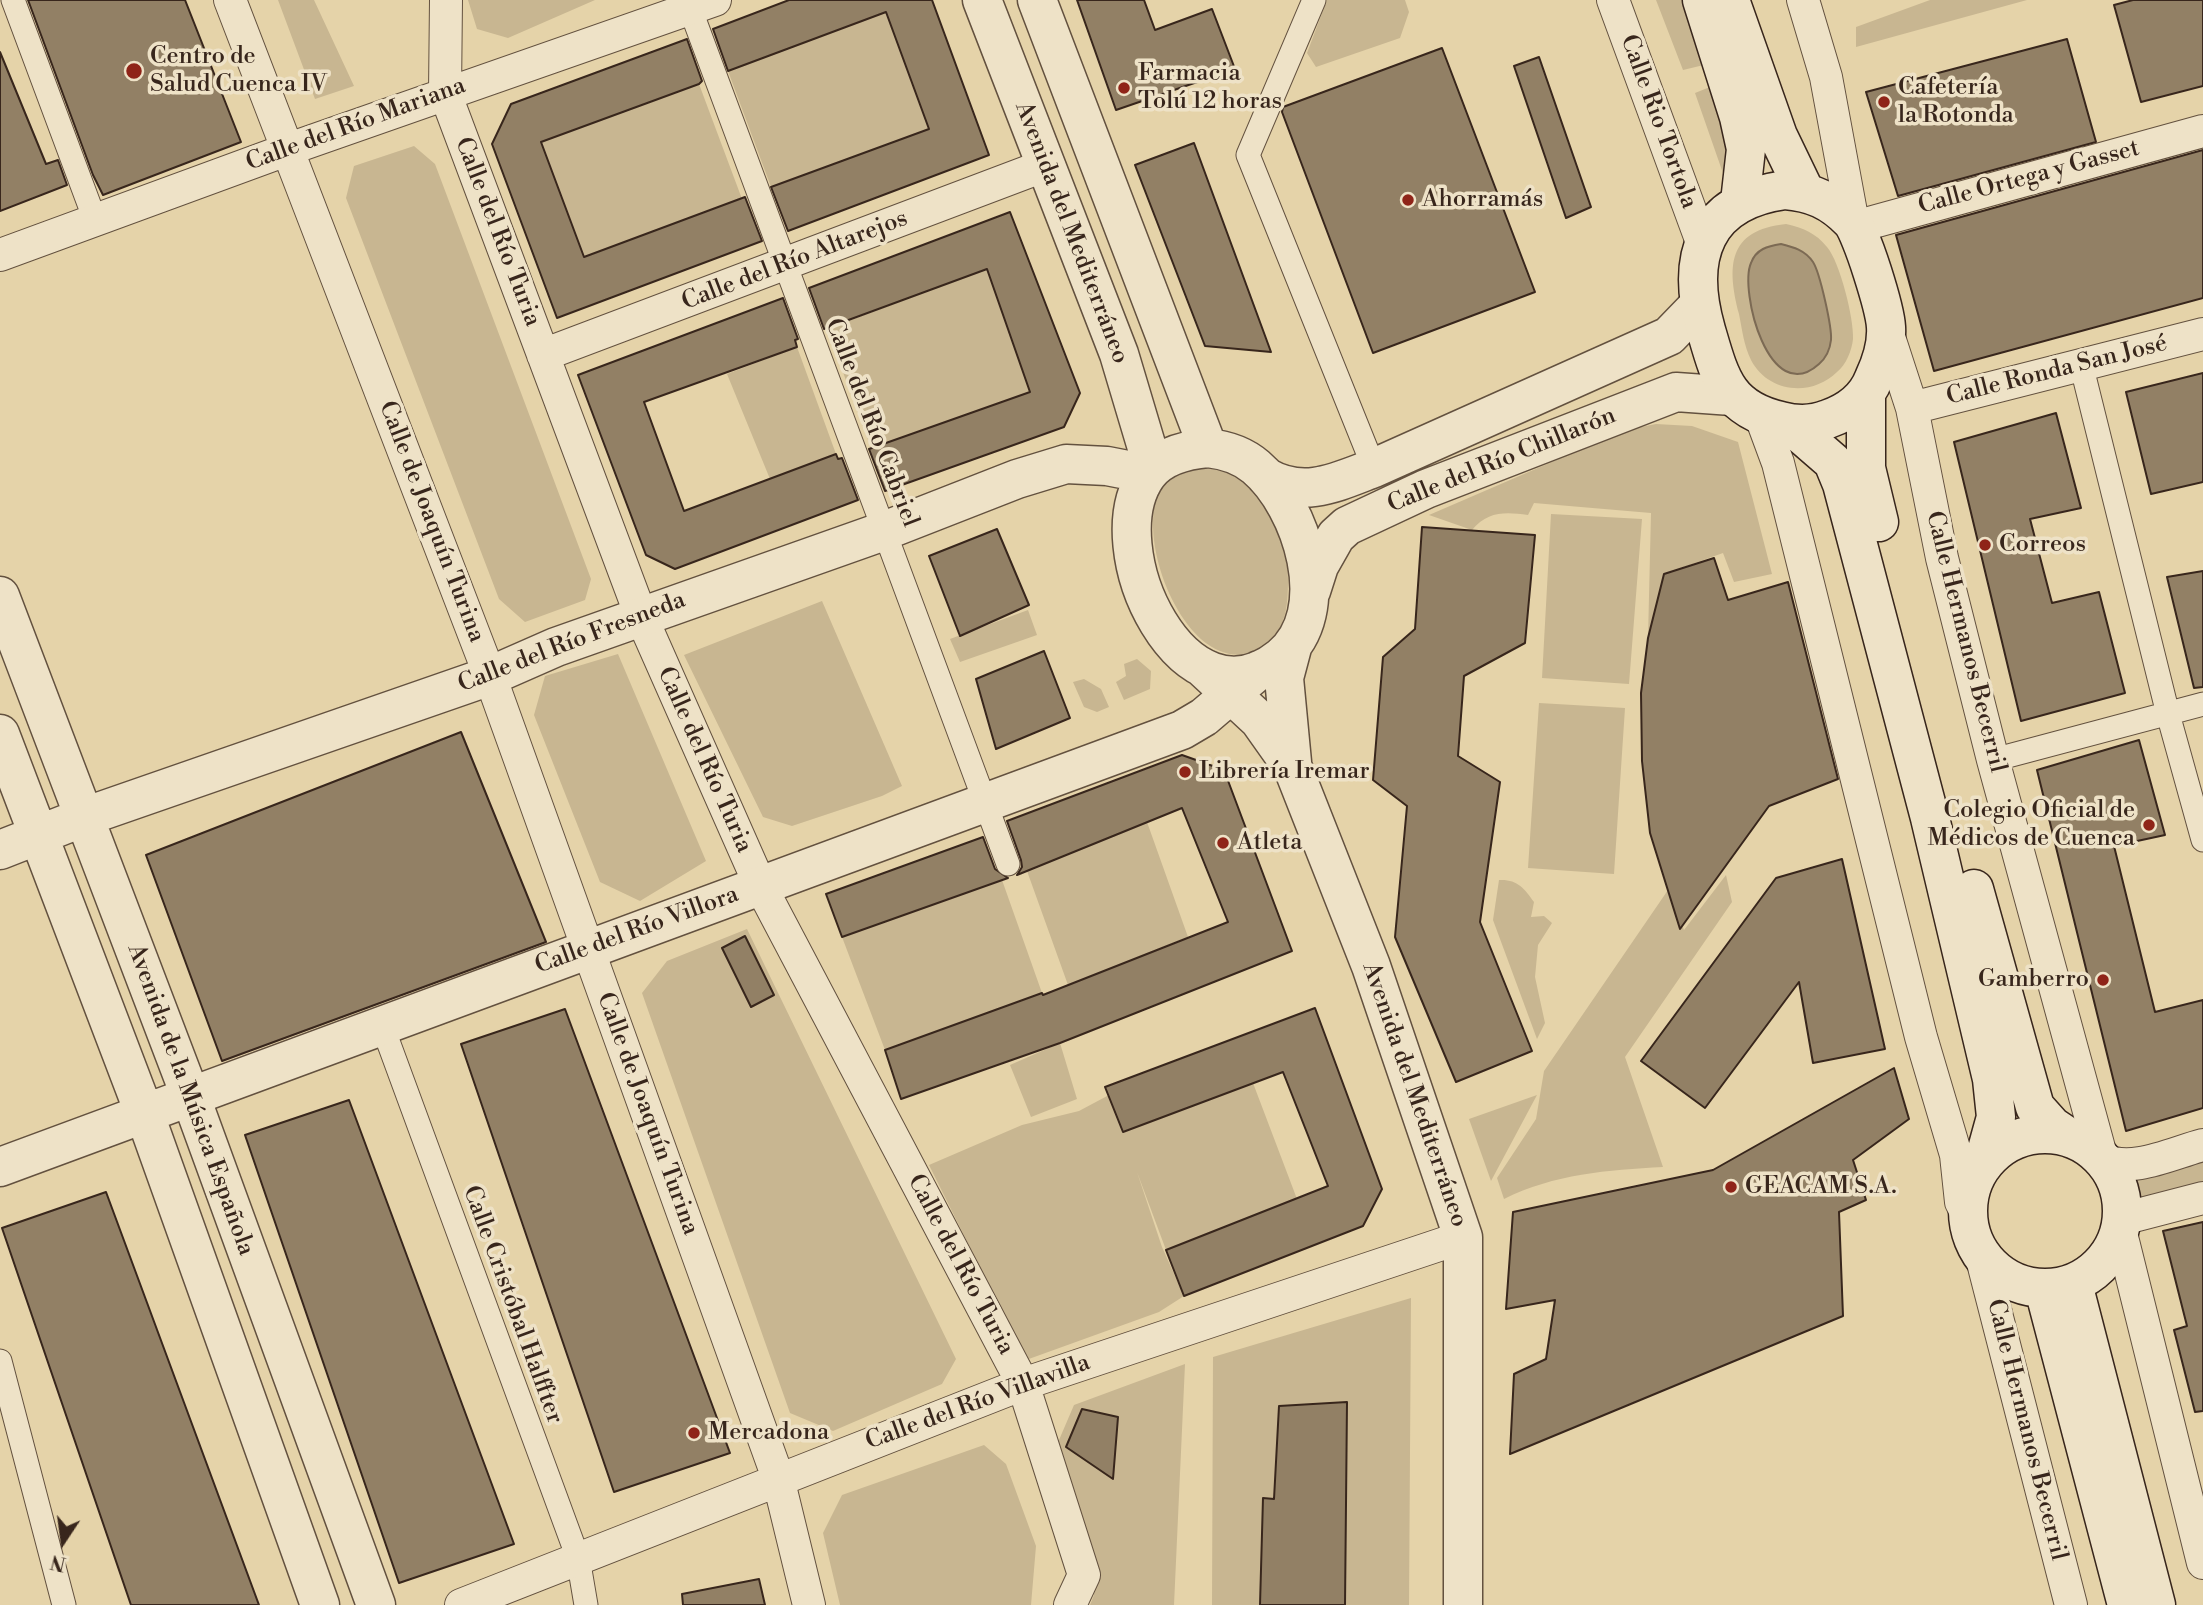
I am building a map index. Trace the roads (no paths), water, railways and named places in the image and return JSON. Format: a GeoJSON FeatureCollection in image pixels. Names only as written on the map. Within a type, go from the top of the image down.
{"type":"FeatureCollection","features":[{"type":"Feature","properties":{"kind":"street"},"geometry":{"type":"LineString","coordinates":[[13,0],[95,220]]}},
{"type":"Feature","properties":{"kind":"street","name":"Calle de Joaquín Turina"},"geometry":{"type":"LineString","coordinates":[[230,0],[490,676],[778,1479],[809,1605]]}},
{"type":"Feature","properties":{"kind":"street","name":"Calle del Río Turia"},"geometry":{"type":"LineString","coordinates":[[446,0],[445,93],[641,616],[760,885],[1023,1384],[1084,1575],[1070,1605]]}},
{"type":"Feature","properties":{"kind":"street","name":"Avenida del Mediterráneo"},"geometry":{"type":"LineString","coordinates":[[982,0],[1119,354],[1151,471]]}},
{"type":"Feature","properties":{"kind":"street","name":"Avenida del Mediterráneo"},"geometry":{"type":"LineString","coordinates":[[1038,0],[1208,448]]}},
{"type":"Feature","properties":{"kind":"street"},"geometry":{"type":"LineString","coordinates":[[1314,0],[1248,155],[1374,468]]}},
{"type":"Feature","properties":{"kind":"street","name":"Calle Rio Tortola"},"geometry":{"type":"LineString","coordinates":[[1613,0],[1703,245]]}},
{"type":"Feature","properties":{"kind":"street"},"geometry":{"type":"LineString","coordinates":[[1702,0],[1739,117],[1746,149],[1740,202]]}},
{"type":"Feature","properties":{"kind":"street"},"geometry":{"type":"LineString","coordinates":[[1731,0],[1778,136],[1805,192]]}},
{"type":"Feature","properties":{"kind":"street"},"geometry":{"type":"LineString","coordinates":[[1803,0],[1826,77],[1854,225],[1886,326],[1878,368],[1866,393],[1854,406],[1824,421],[1760,412],[1718,373],[1699,305],[1696,282],[1703,245],[1723,215],[1740,202],[1763,193],[1785,190],[1805,192],[1834,206],[1854,225]]}},
{"type":"Feature","properties":{"kind":"street","name":"Calle del Río Mariana"},"geometry":{"type":"LineString","coordinates":[[0,256],[697,3]]}},
{"type":"Feature","properties":{"kind":"street","name":"Calle del Río Cabriel"},"geometry":{"type":"LineString","coordinates":[[697,3],[785,265],[1009,864]]}},
{"type":"Feature","properties":{"kind":"street","name":"Calle Ortega y Gasset"},"geometry":{"type":"LineString","coordinates":[[1854,225],[2203,131]]}},
{"type":"Feature","properties":{"kind":"street","name":"Calle del Río Altarejos"},"geometry":{"type":"LineString","coordinates":[[543,355],[1046,165]]}},
{"type":"Feature","properties":{"kind":"street","name":"Calle del Río Chillarón"},"geometry":{"type":"LineString","coordinates":[[1266,477],[1278,484],[1301,490],[1331,485],[1374,468],[1669,336],[1699,305]]}},
{"type":"Feature","properties":{"kind":"street","name":"Calle Hermanos Becerril"},"geometry":{"type":"LineString","coordinates":[[1886,326],[1912,408],[1942,558],[1993,760],[2102,1159]]}},
{"type":"Feature","properties":{"kind":"street","name":"Calle Ronda San José"},"geometry":{"type":"LineString","coordinates":[[1912,408],[2203,334]]}},
{"type":"Feature","properties":{"kind":"street"},"geometry":{"type":"LineString","coordinates":[[2081,364],[2168,714],[2203,841]]}},
{"type":"Feature","properties":{"kind":"street","name":"Calle del Río Chillarón"},"geometry":{"type":"LineString","coordinates":[[1311,591],[1319,566],[1336,536],[1347,526],[1415,494],[1540,442],[1676,392],[1760,412]]}},
{"type":"Feature","properties":{"kind":"street","name":"Calle Hermanos Becerril"},"geometry":{"type":"LineString","coordinates":[[1866,393],[1866,468],[2005,1009],[2035,1107],[2052,1126],[2091,1149],[2102,1159],[2118,1184],[2121,1224],[2203,1563]]}},
{"type":"Feature","properties":{"kind":"street","name":"Calle Hermanos Becerril"},"geometry":{"type":"LineString","coordinates":[[1760,412],[1833,462],[1842,484],[1930,818],[1992,1079],[1996,1117],[1983,1164],[1971,1188],[1968,1216],[1970,1230],[1981,1255],[2071,1605]]}},
{"type":"Feature","properties":{"kind":"street","name":"Calle Hermanos Becerril"},"geometry":{"type":"LineString","coordinates":[[1760,412],[1778,463],[1921,1037],[1956,1156],[1961,1202],[1968,1216]]}},
{"type":"Feature","properties":{"kind":"street"},"geometry":{"type":"LineString","coordinates":[[1208,448],[1240,456],[1266,477],[1298,532],[1311,591],[1306,619],[1293,644],[1284,678],[1293,768],[1246,682],[1203,668],[1185,657],[1170,642],[1149,602],[1133,557],[1135,508],[1151,471],[1175,454],[1208,448]]}},
{"type":"Feature","properties":{"kind":"street","name":"Calle del Río Fresneda"},"geometry":{"type":"LineString","coordinates":[[0,850],[84,817],[490,676],[556,647],[884,531],[1017,479],[1066,464],[1151,471]]}},
{"type":"Feature","properties":{"kind":"street","name":"Avenida de la Música Española"},"geometry":{"type":"LineString","coordinates":[[0,596],[190,1095],[376,1605]]}},
{"type":"Feature","properties":{"kind":"street"},"geometry":{"type":"LineString","coordinates":[[1246,682],[1278,659],[1293,644]]}},
{"type":"Feature","properties":{"kind":"street","name":"Calle del Río Villora"},"geometry":{"type":"LineString","coordinates":[[0,1167],[1182,730],[1204,717],[1246,682]]}},
{"type":"Feature","properties":{"kind":"street"},"geometry":{"type":"LineString","coordinates":[[1993,760],[2203,704]]}},
{"type":"Feature","properties":{"kind":"street","name":"Avenida de la Música Española"},"geometry":{"type":"LineString","coordinates":[[0,734],[145,1115],[320,1605]]}},
{"type":"Feature","properties":{"kind":"street","name":"Avenida del Mediterráneo"},"geometry":{"type":"LineString","coordinates":[[1293,768],[1371,966],[1463,1237],[1463,1605]]}},
{"type":"Feature","properties":{"kind":"street","name":"Calle Cristóbal Halffter"},"geometry":{"type":"LineString","coordinates":[[382,1025],[578,1558],[586,1605]]}},
{"type":"Feature","properties":{"kind":"street","name":"Calle Hermanos Becerril"},"geometry":{"type":"LineString","coordinates":[[1983,1164],[1998,1149],[2028,1136],[2049,1134],[2070,1138]]}},
{"type":"Feature","properties":{"kind":"street"},"geometry":{"type":"LineString","coordinates":[[2102,1159],[2118,1165],[2133,1164],[2203,1145]]}},
{"type":"Feature","properties":{"kind":"street"},"geometry":{"type":"LineString","coordinates":[[2059,1286],[2090,1274],[2105,1260],[2121,1224],[2203,1198]]}},
{"type":"Feature","properties":{"kind":"street","name":"Calle del Río Villavilla"},"geometry":{"type":"LineString","coordinates":[[461,1605],[1023,1384],[1463,1237]]}},
{"type":"Feature","properties":{"kind":"street","name":"Calle Hermanos Becerril"},"geometry":{"type":"LineString","coordinates":[[1981,1255],[1995,1270],[2012,1281],[2059,1286]]}},
{"type":"Feature","properties":{"kind":"street"},"geometry":{"type":"LineString","coordinates":[[2059,1286],[2127,1605]]}},
{"type":"Feature","properties":{"kind":"street"},"geometry":{"type":"LineString","coordinates":[[2059,1286],[2156,1605]]}},
{"type":"Feature","properties":{"kind":"street"},"geometry":{"type":"LineString","coordinates":[[0,1361],[64,1605]]}},
{"type":"Feature","properties":{"kind":"place","name":"Centro de Salud Cuenca IV"},"geometry":{"type":"Point","coordinates":[134,71]}},
{"type":"Feature","properties":{"kind":"place","name":"Farmacia Tolú 12 horas"},"geometry":{"type":"Point","coordinates":[1124,88]}},
{"type":"Feature","properties":{"kind":"place","name":"Cafetería la Rotonda"},"geometry":{"type":"Point","coordinates":[1884,102]}},
{"type":"Feature","properties":{"kind":"place","name":"Ahorramás"},"geometry":{"type":"Point","coordinates":[1408,200]}},
{"type":"Feature","properties":{"kind":"place","name":"Correos"},"geometry":{"type":"Point","coordinates":[1985,545]}},
{"type":"Feature","properties":{"kind":"place","name":"Librería Iremar"},"geometry":{"type":"Point","coordinates":[1185,772]}},
{"type":"Feature","properties":{"kind":"place","name":"Colegio Oficial de Médicos de Cuenca"},"geometry":{"type":"Point","coordinates":[2149,825]}},
{"type":"Feature","properties":{"kind":"place","name":"Atleta"},"geometry":{"type":"Point","coordinates":[1223,843]}},
{"type":"Feature","properties":{"kind":"place","name":"Gamberro"},"geometry":{"type":"Point","coordinates":[2103,980]}},
{"type":"Feature","properties":{"kind":"place","name":"GEACAM S.A."},"geometry":{"type":"Point","coordinates":[1731,1187]}},
{"type":"Feature","properties":{"kind":"place","name":"Mercadona"},"geometry":{"type":"Point","coordinates":[694,1433]}}]}
